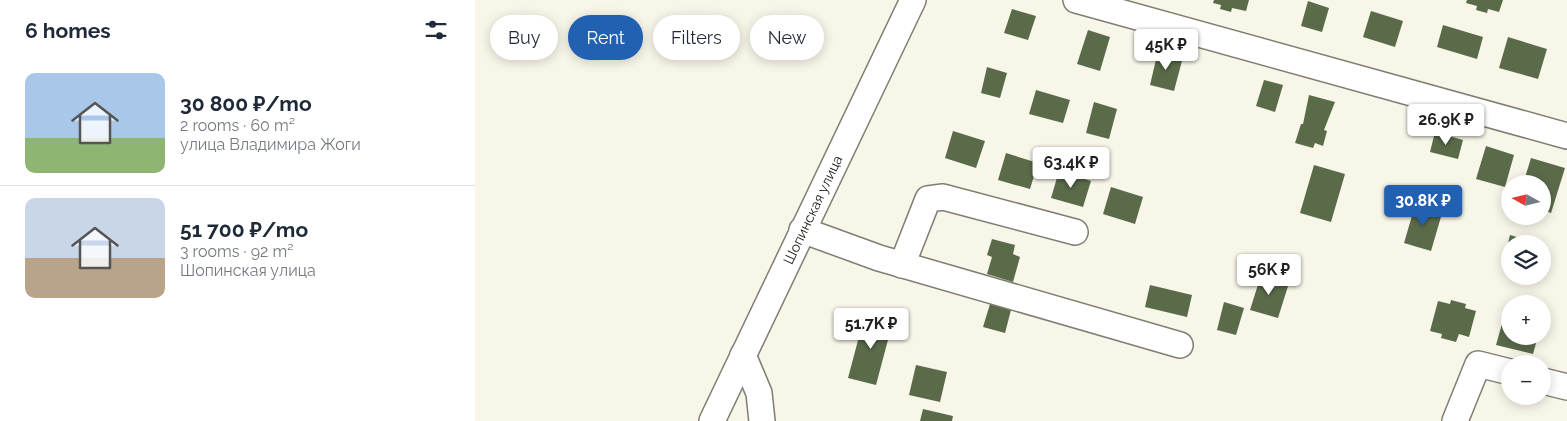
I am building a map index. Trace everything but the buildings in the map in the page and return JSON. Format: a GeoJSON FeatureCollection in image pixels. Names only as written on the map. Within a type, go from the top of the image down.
{"type":"FeatureCollection","features":[{"type":"Feature","properties":{"kind":"street","name":"Шопинская улица"},"geometry":{"type":"LineString","coordinates":[[712,421],[913,0]]}},
{"type":"Feature","properties":{"kind":"street"},"geometry":{"type":"LineString","coordinates":[[1076,0],[1567,136]]}},
{"type":"Feature","properties":{"kind":"street"},"geometry":{"type":"LineString","coordinates":[[902,265],[928,199],[943,197],[1075,232]]}},
{"type":"Feature","properties":{"kind":"street"},"geometry":{"type":"LineString","coordinates":[[802,230],[902,265],[1180,345]]}},
{"type":"Feature","properties":{"kind":"street"},"geometry":{"type":"LineString","coordinates":[[743,355],[759,393],[763,421]]}},
{"type":"Feature","properties":{"kind":"street"},"geometry":{"type":"LineString","coordinates":[[1455,421],[1478,364],[1501,370]]}},
{"type":"Feature","properties":{"kind":"street"},"geometry":{"type":"LineString","coordinates":[[1551,383],[1567,387]]}}]}
